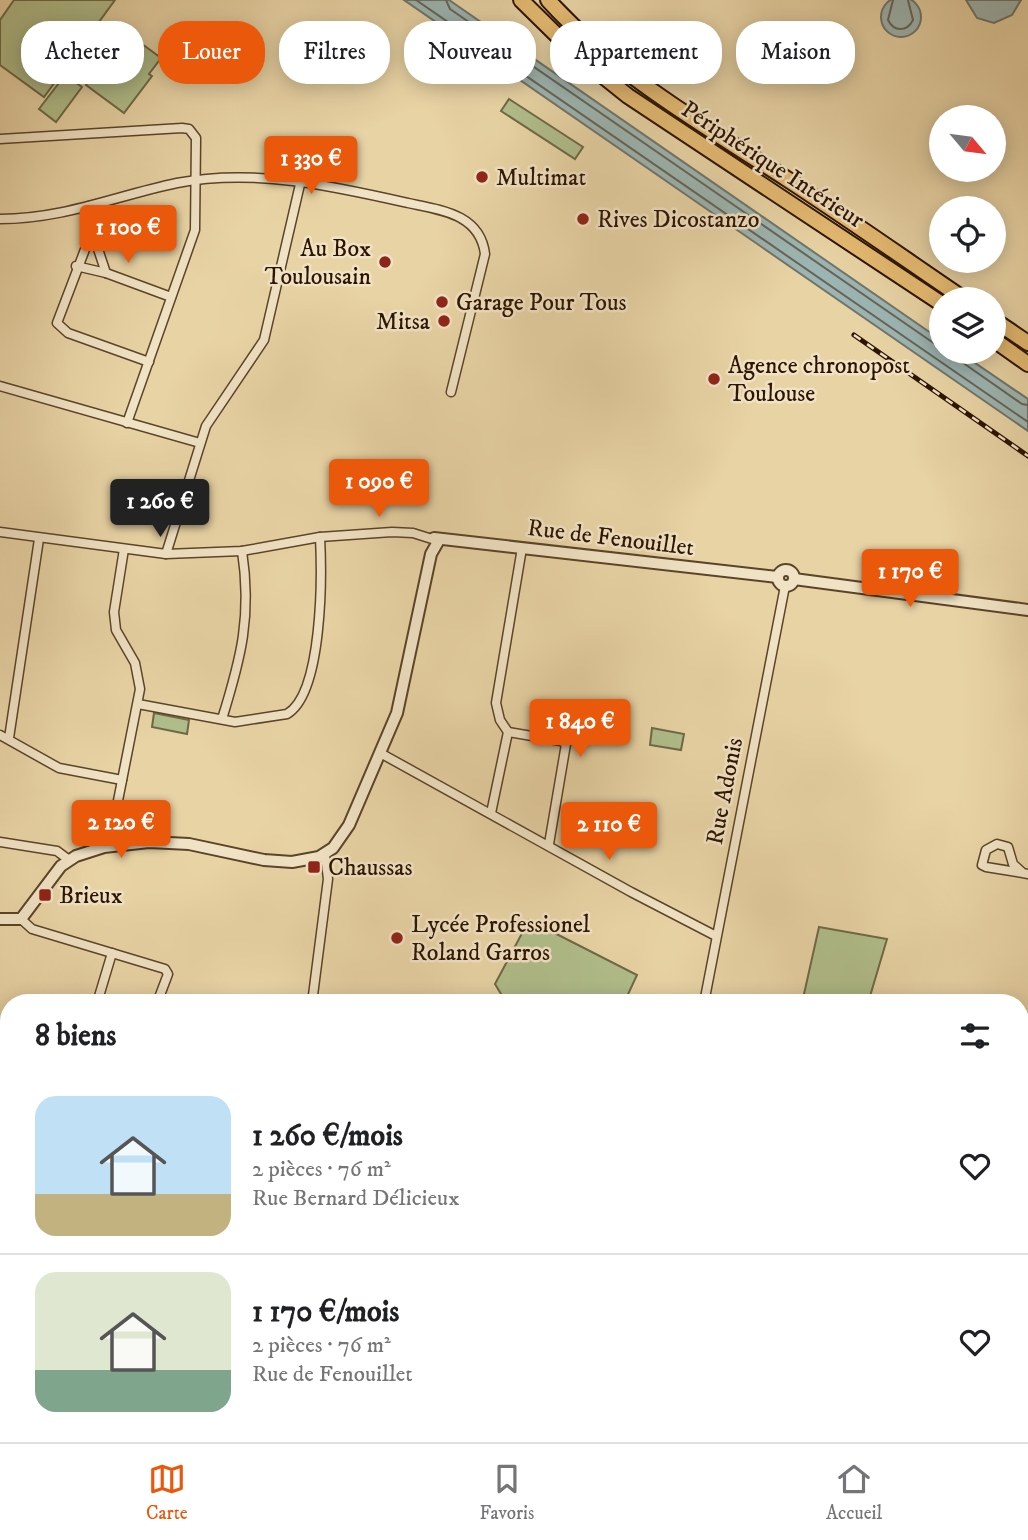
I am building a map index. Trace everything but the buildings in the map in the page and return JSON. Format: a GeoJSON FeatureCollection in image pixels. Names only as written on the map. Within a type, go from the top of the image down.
{"type":"FeatureCollection","features":[{"type":"Feature","properties":{"kind":"highway","name":"Périphérique Intérieur"},"geometry":{"type":"LineString","coordinates":[[522,0],[578,56],[628,96],[929,295]]}},
{"type":"Feature","properties":{"kind":"highway"},"geometry":{"type":"LineString","coordinates":[[548,0],[592,45],[646,88],[798,186],[946,287]]}},
{"type":"Feature","properties":{"kind":"highway"},"geometry":{"type":"LineString","coordinates":[[1006,328],[1028,343]]}},
{"type":"Feature","properties":{"kind":"highway"},"geometry":{"type":"LineString","coordinates":[[1006,348],[1028,364]]}},
{"type":"Feature","properties":{"kind":"street"},"geometry":{"type":"LineString","coordinates":[[0,139],[189,129],[196,138],[195,230],[127,423]]}},
{"type":"Feature","properties":{"kind":"street"},"geometry":{"type":"LineString","coordinates":[[166,554],[200,443],[213,415],[264,340],[301,180]]}},
{"type":"Feature","properties":{"kind":"street"},"geometry":{"type":"LineString","coordinates":[[0,219],[44,218],[196,181],[301,180],[443,211],[465,219],[476,229],[484,245],[485,265],[451,392]]}},
{"type":"Feature","properties":{"kind":"street"},"geometry":{"type":"LineString","coordinates":[[89,206],[92,231],[106,272]]}},
{"type":"Feature","properties":{"kind":"street"},"geometry":{"type":"LineString","coordinates":[[92,231],[58,316],[61,330],[149,362]]}},
{"type":"Feature","properties":{"kind":"street"},"geometry":{"type":"LineString","coordinates":[[76,266],[106,272],[172,296]]}},
{"type":"Feature","properties":{"kind":"street"},"geometry":{"type":"LineString","coordinates":[[0,388],[200,443]]}},
{"type":"Feature","properties":{"kind":"street"},"geometry":{"type":"LineString","coordinates":[[0,532],[166,554],[242,551],[320,537],[413,533],[435,542],[404,690],[382,754],[349,825],[325,855],[292,862],[264,860],[189,844],[149,842],[113,846],[69,860],[55,872],[21,919]]}},
{"type":"Feature","properties":{"kind":"street"},"geometry":{"type":"LineString","coordinates":[[138,704],[244,722],[287,714],[299,700],[320,629],[320,537]]}},
{"type":"Feature","properties":{"kind":"street","name":"Rue de Fenouillet"},"geometry":{"type":"LineString","coordinates":[[435,542],[448,538],[777,577],[779,583],[790,583]]}},
{"type":"Feature","properties":{"kind":"street"},"geometry":{"type":"LineString","coordinates":[[9,738],[39,539]]}},
{"type":"Feature","properties":{"kind":"street"},"geometry":{"type":"LineString","coordinates":[[522,548],[496,703],[500,720],[508,732],[566,744],[549,844]]}},
{"type":"Feature","properties":{"kind":"street"},"geometry":{"type":"LineString","coordinates":[[113,846],[113,826],[138,704],[139,674],[119,639],[114,612],[124,549]]}},
{"type":"Feature","properties":{"kind":"street"},"geometry":{"type":"LineString","coordinates":[[222,719],[239,665],[247,616],[242,551]]}},
{"type":"Feature","properties":{"kind":"street"},"geometry":{"type":"LineString","coordinates":[[790,583],[1028,610]]}},
{"type":"Feature","properties":{"kind":"street","name":"Rue Adonis"},"geometry":{"type":"LineString","coordinates":[[706,994],[790,583]]}},
{"type":"Feature","properties":{"kind":"street"},"geometry":{"type":"LineString","coordinates":[[491,813],[508,732]]}},
{"type":"Feature","properties":{"kind":"street"},"geometry":{"type":"LineString","coordinates":[[0,735],[59,768],[122,780]]}},
{"type":"Feature","properties":{"kind":"street"},"geometry":{"type":"LineString","coordinates":[[382,754],[716,936]]}},
{"type":"Feature","properties":{"kind":"street"},"geometry":{"type":"LineString","coordinates":[[0,842],[57,851],[69,860]]}},
{"type":"Feature","properties":{"kind":"street"},"geometry":{"type":"LineString","coordinates":[[997,844],[1008,847],[1013,864],[1025,873],[982,866],[986,850],[997,844]]}},
{"type":"Feature","properties":{"kind":"street"},"geometry":{"type":"LineString","coordinates":[[313,994],[328,879],[325,855]]}},
{"type":"Feature","properties":{"kind":"street"},"geometry":{"type":"LineString","coordinates":[[0,919],[21,919],[32,929],[165,969],[167,974],[160,994]]}},
{"type":"Feature","properties":{"kind":"street"},"geometry":{"type":"LineString","coordinates":[[99,994],[112,953]]}},
{"type":"Feature","properties":{"kind":"green space"},"geometry":{"type":"Polygon","coordinates":[[[14,0],[115,0],[100,21],[21,21],[21,80],[0,65],[0,20],[14,0]]]}},
{"type":"Feature","properties":{"kind":"green space"},"geometry":{"type":"Polygon","coordinates":[[[144,45],[158,56],[158,62],[149,74],[152,76],[124,113],[86,85],[144,84],[144,45]]]}},
{"type":"Feature","properties":{"kind":"green space"},"geometry":{"type":"Polygon","coordinates":[[[26,84],[54,84],[44,97],[26,84]]]}},
{"type":"Feature","properties":{"kind":"green space"},"geometry":{"type":"Polygon","coordinates":[[[58,84],[78,84],[82,87],[56,122],[39,109],[58,84]]]}},
{"type":"Feature","properties":{"kind":"green space"},"geometry":{"type":"Polygon","coordinates":[[[509,99],[583,147],[575,159],[501,111],[509,99]]]}},
{"type":"Feature","properties":{"kind":"green space"},"geometry":{"type":"Polygon","coordinates":[[[154,713],[189,720],[187,734],[152,727],[154,713]]]}},
{"type":"Feature","properties":{"kind":"green space"},"geometry":{"type":"Polygon","coordinates":[[[652,728],[684,734],[681,750],[650,745],[652,728]]]}},
{"type":"Feature","properties":{"kind":"green space"},"geometry":{"type":"Polygon","coordinates":[[[529,920],[637,975],[628,994],[501,994],[495,984],[529,920]]]}},
{"type":"Feature","properties":{"kind":"green space"},"geometry":{"type":"Polygon","coordinates":[[[819,927],[887,939],[871,994],[804,994],[819,927]]]}},
{"type":"Feature","properties":{"kind":"water"},"geometry":{"type":"Polygon","coordinates":[[[893,-1],[909,-1],[919,9],[919,25],[909,35],[893,35],[883,25],[883,9],[893,-1]]]}},
{"type":"Feature","properties":{"kind":"water"},"geometry":{"type":"Polygon","coordinates":[[[404,0],[449,0],[479,21],[434,21],[404,0]]]}},
{"type":"Feature","properties":{"kind":"water"},"geometry":{"type":"Polygon","coordinates":[[[966,0],[1021,0],[1012,15],[994,23],[977,18],[966,0]]]}},
{"type":"Feature","properties":{"kind":"water"},"geometry":{"type":"Polygon","coordinates":[[[536,60],[550,70],[550,84],[571,84],[929,332],[929,363],[526,84],[536,84],[536,60]]]}},
{"type":"Feature","properties":{"kind":"water"},"geometry":{"type":"Polygon","coordinates":[[[931,364],[977,364],[1028,399],[1028,431],[931,364]]]}},
{"type":"Feature","properties":{"kind":"railway"},"geometry":{"type":"LineString","coordinates":[[854,335],[1028,456]]}},
{"type":"Feature","properties":{"kind":"place","name":"Multimat"},"geometry":{"type":"Point","coordinates":[482,177]}},
{"type":"Feature","properties":{"kind":"place","name":"Rives Dicostanzo"},"geometry":{"type":"Point","coordinates":[583,219]}},
{"type":"Feature","properties":{"kind":"place","name":"Au Box Toulousain"},"geometry":{"type":"Point","coordinates":[385,262]}},
{"type":"Feature","properties":{"kind":"place","name":"Garage Pour Tous"},"geometry":{"type":"Point","coordinates":[442,302]}},
{"type":"Feature","properties":{"kind":"place","name":"Mitsa"},"geometry":{"type":"Point","coordinates":[444,321]}},
{"type":"Feature","properties":{"kind":"place","name":"Agence chronopost Toulouse"},"geometry":{"type":"Point","coordinates":[714,379]}},
{"type":"Feature","properties":{"kind":"place","name":"Chaussas"},"geometry":{"type":"Point","coordinates":[314,867]}},
{"type":"Feature","properties":{"kind":"place","name":"Brieux"},"geometry":{"type":"Point","coordinates":[45,895]}},
{"type":"Feature","properties":{"kind":"place","name":"Lycée Professionel Roland Garros"},"geometry":{"type":"Point","coordinates":[397,938]}}]}
